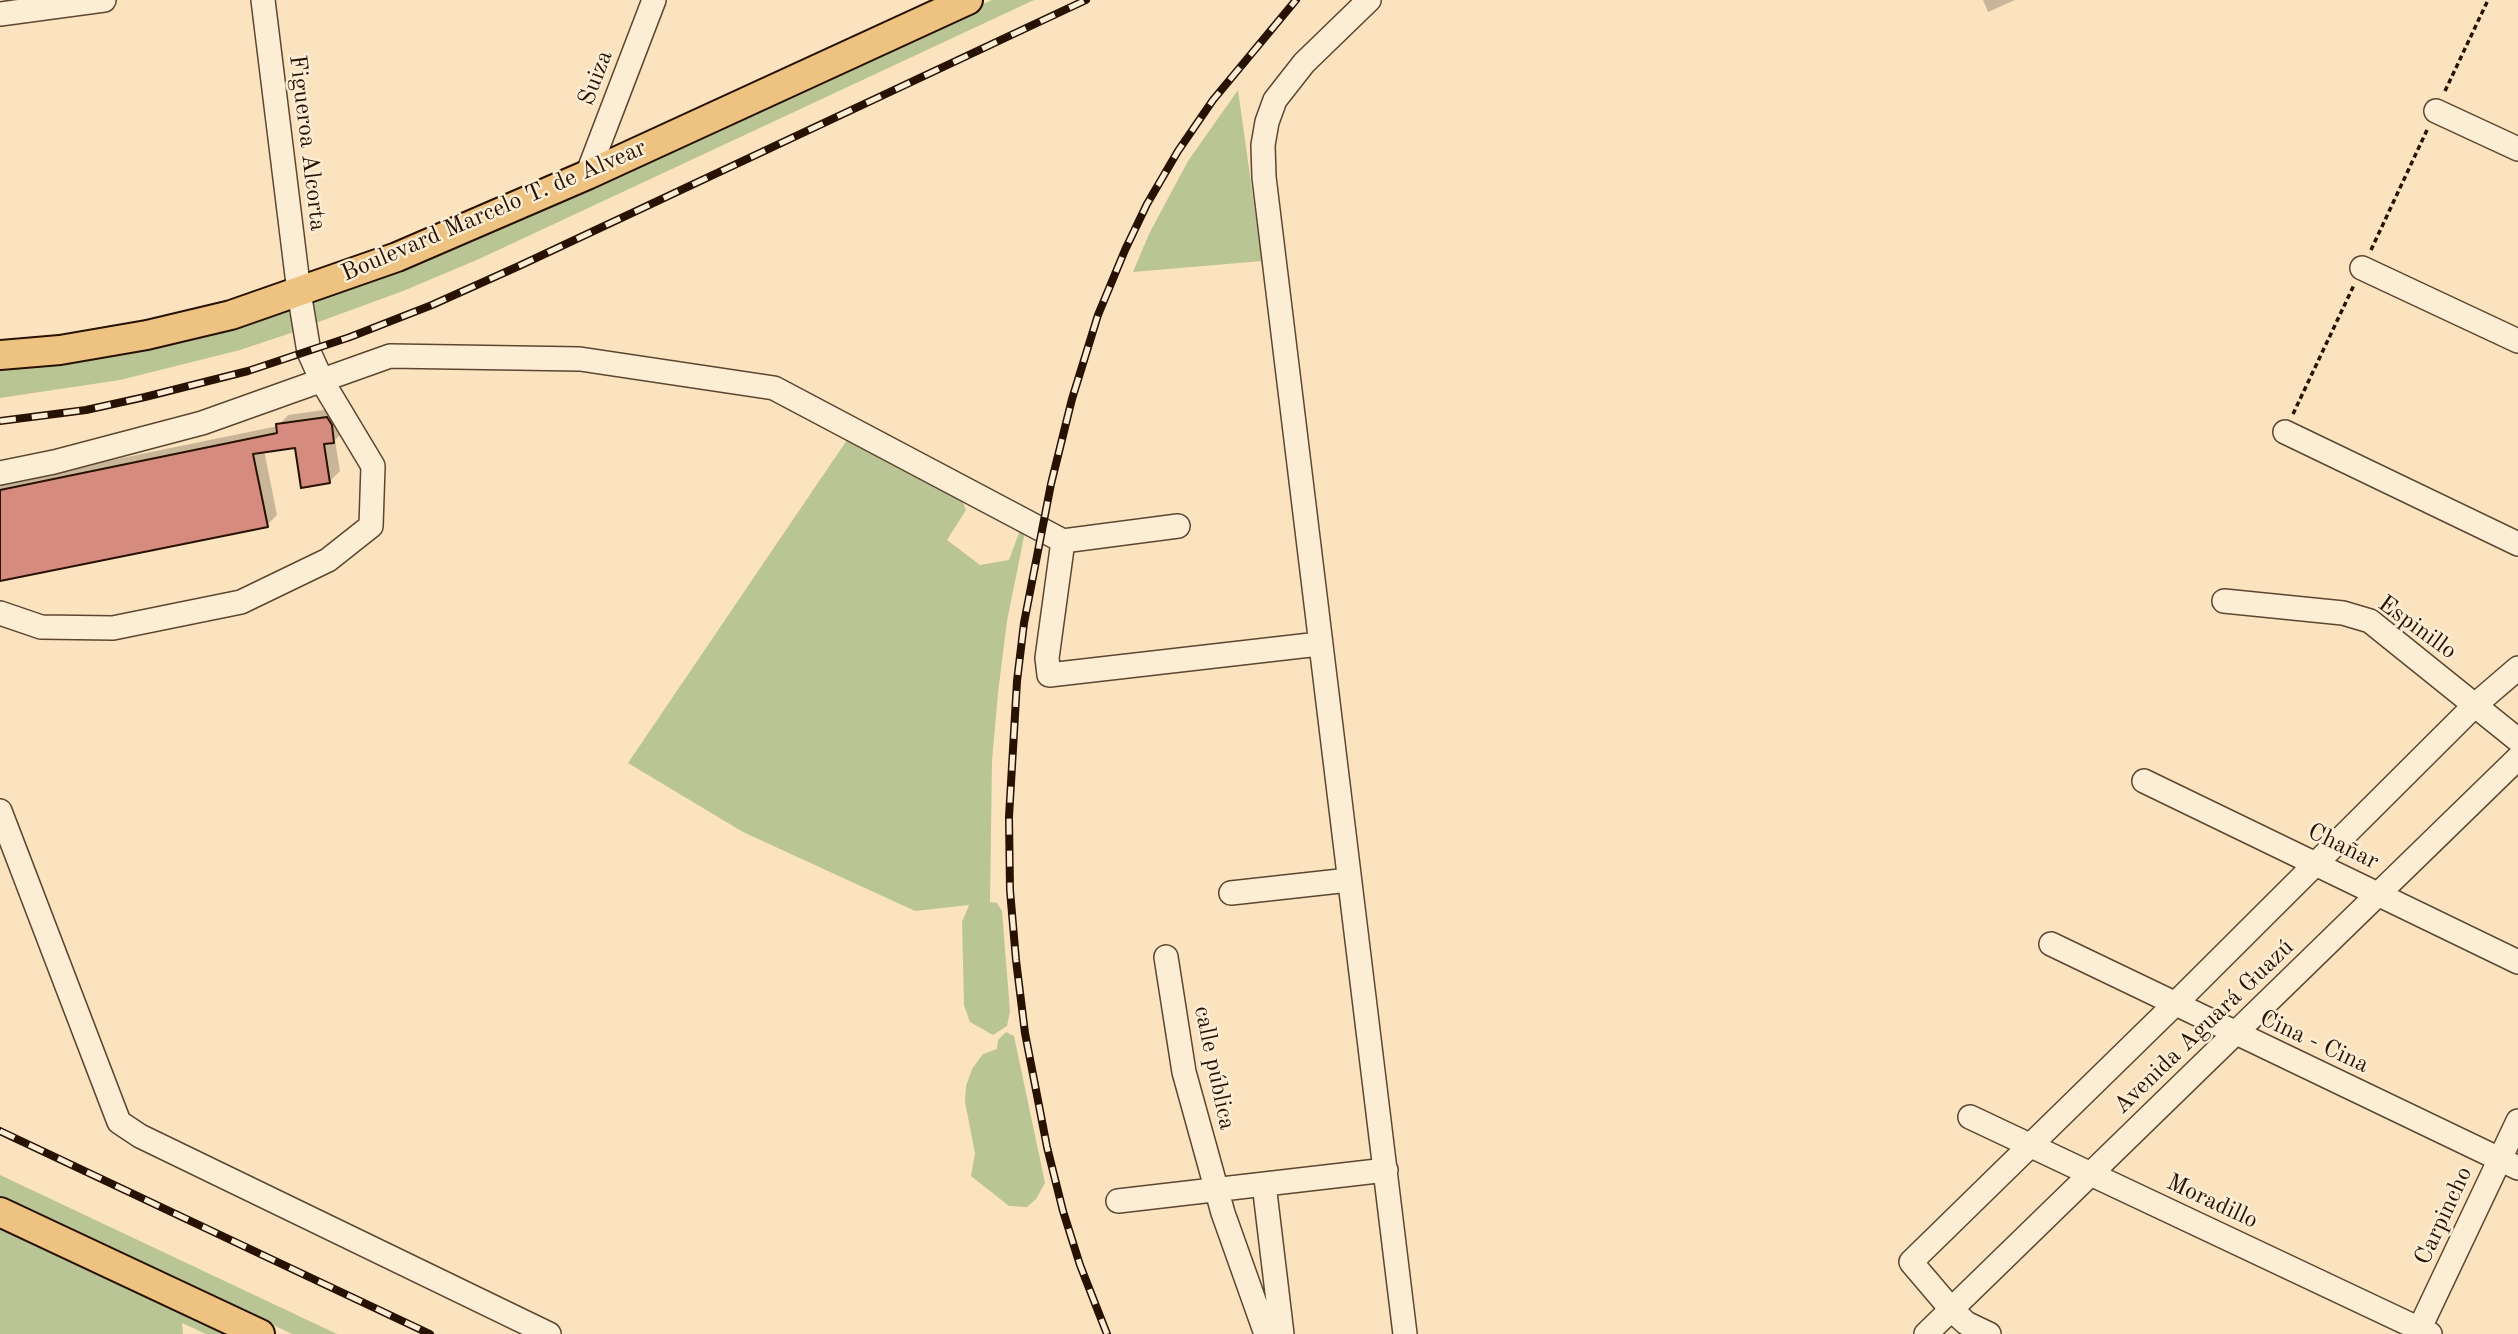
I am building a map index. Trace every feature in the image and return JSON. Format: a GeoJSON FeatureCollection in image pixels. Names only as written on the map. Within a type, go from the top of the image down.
{"type":"FeatureCollection","features":[{"type":"Feature","properties":{"kind":"main road","name":"Boulevard Marcelo T. de Alvear"},"geometry":{"type":"LineString","coordinates":[[0,355],[60,350],[146,335],[230,315],[397,257],[587,175],[961,1]]}},
{"type":"Feature","properties":{"kind":"main road"},"geometry":{"type":"LineString","coordinates":[[0,1212],[260,1334]]}},
{"type":"Feature","properties":{"kind":"street"},"geometry":{"type":"LineString","coordinates":[[0,13],[104,0]]}},
{"type":"Feature","properties":{"kind":"street","name":"Figueroa Alcorta"},"geometry":{"type":"LineString","coordinates":[[0,613],[41,626],[113,628],[241,602],[328,560],[371,526],[373,466],[321,381],[309,352],[299,292],[263,0]]}},
{"type":"Feature","properties":{"kind":"street","name":"Suiza"},"geometry":{"type":"LineString","coordinates":[[587,175],[654,0]]}},
{"type":"Feature","properties":{"kind":"street"},"geometry":{"type":"LineString","coordinates":[[1369,0],[1287,82],[1275,100],[1267,121],[1264,177],[1405,1334]]}},
{"type":"Feature","properties":{"kind":"street"},"geometry":{"type":"LineString","coordinates":[[2436,111],[2518,149]]}},
{"type":"Feature","properties":{"kind":"street"},"geometry":{"type":"LineString","coordinates":[[2362,268],[2518,341]]}},
{"type":"Feature","properties":{"kind":"street"},"geometry":{"type":"LineString","coordinates":[[0,472],[54,462],[202,423],[390,356],[515,356],[580,359],[764,385],[1063,541],[1178,526]]}},
{"type":"Feature","properties":{"kind":"street"},"geometry":{"type":"LineString","coordinates":[[2285,432],[2518,544]]}},
{"type":"Feature","properties":{"kind":"street"},"geometry":{"type":"LineString","coordinates":[[1063,541],[1047,658],[1049,675],[1320,644]]}},
{"type":"Feature","properties":{"kind":"street","name":"Espinillo"},"geometry":{"type":"LineString","coordinates":[[2224,601],[2343,614],[2370,621],[2518,740]]}},
{"type":"Feature","properties":{"kind":"street","name":"Avenida Aguará Guazú"},"geometry":{"type":"LineString","coordinates":[[1951,1309],[1911,1262],[2176,1003],[2474,705],[2518,668]]}},
{"type":"Feature","properties":{"kind":"street","name":"Avenida Aguará Guazú"},"geometry":{"type":"LineString","coordinates":[[1926,1334],[2518,758]]}},
{"type":"Feature","properties":{"kind":"street","name":"Chañar"},"geometry":{"type":"LineString","coordinates":[[2144,781],[2518,962]]}},
{"type":"Feature","properties":{"kind":"street"},"geometry":{"type":"LineString","coordinates":[[0,811],[119,1122],[139,1136],[549,1334]]}},
{"type":"Feature","properties":{"kind":"street"},"geometry":{"type":"LineString","coordinates":[[1231,893],[1349,880]]}},
{"type":"Feature","properties":{"kind":"street","name":"Cina - Cina"},"geometry":{"type":"LineString","coordinates":[[2051,944],[2509,1163]]}},
{"type":"Feature","properties":{"kind":"street","name":"calle pública"},"geometry":{"type":"LineString","coordinates":[[1166,957],[1179,1047],[1216,1190],[1266,1334]]}},
{"type":"Feature","properties":{"kind":"street","name":"Moradillo"},"geometry":{"type":"LineString","coordinates":[[1970,1117],[2422,1332]]}},
{"type":"Feature","properties":{"kind":"street","name":"Carpincho"},"geometry":{"type":"LineString","coordinates":[[2422,1332],[2509,1163],[2518,1121]]}},
{"type":"Feature","properties":{"kind":"street"},"geometry":{"type":"LineString","coordinates":[[1118,1201],[1386,1170]]}},
{"type":"Feature","properties":{"kind":"street"},"geometry":{"type":"LineString","coordinates":[[1264,1184],[1282,1334]]}},
{"type":"Feature","properties":{"kind":"street"},"geometry":{"type":"LineString","coordinates":[[1951,1309],[1966,1323],[1989,1334]]}},
{"type":"Feature","properties":{"kind":"path"},"geometry":{"type":"LineString","coordinates":[[2285,432],[2487,0]]}},
{"type":"Feature","properties":{"kind":"green space"},"geometry":{"type":"Polygon","coordinates":[[[992,0],[1034,0],[479,259],[313,324],[308,301],[553,203],[992,0]]]}},
{"type":"Feature","properties":{"kind":"green space"},"geometry":{"type":"Polygon","coordinates":[[[1238,90],[1262,261],[1133,272],[1149,234],[1188,161],[1238,90]]]}},
{"type":"Feature","properties":{"kind":"green space"},"geometry":{"type":"Polygon","coordinates":[[[286,309],[294,319],[294,332],[240,350],[120,380],[0,398],[0,368],[286,309]]]}},
{"type":"Feature","properties":{"kind":"green space"},"geometry":{"type":"Polygon","coordinates":[[[849,437],[961,497],[966,510],[947,540],[980,565],[1009,560],[1020,530],[1025,532],[1007,621],[992,761],[990,902],[997,903],[1002,911],[1010,1012],[1007,1026],[993,1035],[970,1022],[964,1005],[962,922],[969,905],[915,911],[743,832],[628,763],[849,437]]]}},
{"type":"Feature","properties":{"kind":"green space"},"geometry":{"type":"Polygon","coordinates":[[[1006,1032],[1014,1036],[1045,1183],[1036,1199],[1027,1207],[1009,1206],[971,1176],[975,1153],[965,1102],[966,1086],[972,1069],[983,1054],[997,1049],[998,1040],[1006,1032]]]}},
{"type":"Feature","properties":{"kind":"green space"},"geometry":{"type":"Polygon","coordinates":[[[0,1175],[337,1334],[292,1334],[0,1196],[0,1175]]]}},
{"type":"Feature","properties":{"kind":"green space"},"geometry":{"type":"Polygon","coordinates":[[[0,1227],[230,1334],[206,1334],[182,1323],[183,1334],[0,1334],[0,1227]]]}},
{"type":"Feature","properties":{"kind":"building"},"geometry":{"type":"Polygon","coordinates":[[[327,417],[332,425],[334,443],[324,444],[330,483],[301,488],[295,448],[253,454],[268,527],[0,581],[0,490],[277,433],[276,424],[327,417]]]}},
{"type":"Feature","properties":{"kind":"railway"},"geometry":{"type":"LineString","coordinates":[[0,421],[86,410],[145,397],[248,371],[350,337],[432,305],[519,266],[1086,0]]}},
{"type":"Feature","properties":{"kind":"railway"},"geometry":{"type":"LineString","coordinates":[[1107,1334],[1080,1265],[1047,1147],[1025,1033],[1016,960],[1010,890],[1009,817],[1017,681],[1024,623],[1051,484],[1072,399],[1098,315],[1125,250],[1147,204],[1178,151],[1213,100],[1296,0]]}},
{"type":"Feature","properties":{"kind":"railway"},"geometry":{"type":"LineString","coordinates":[[0,1131],[430,1334]]}}]}
